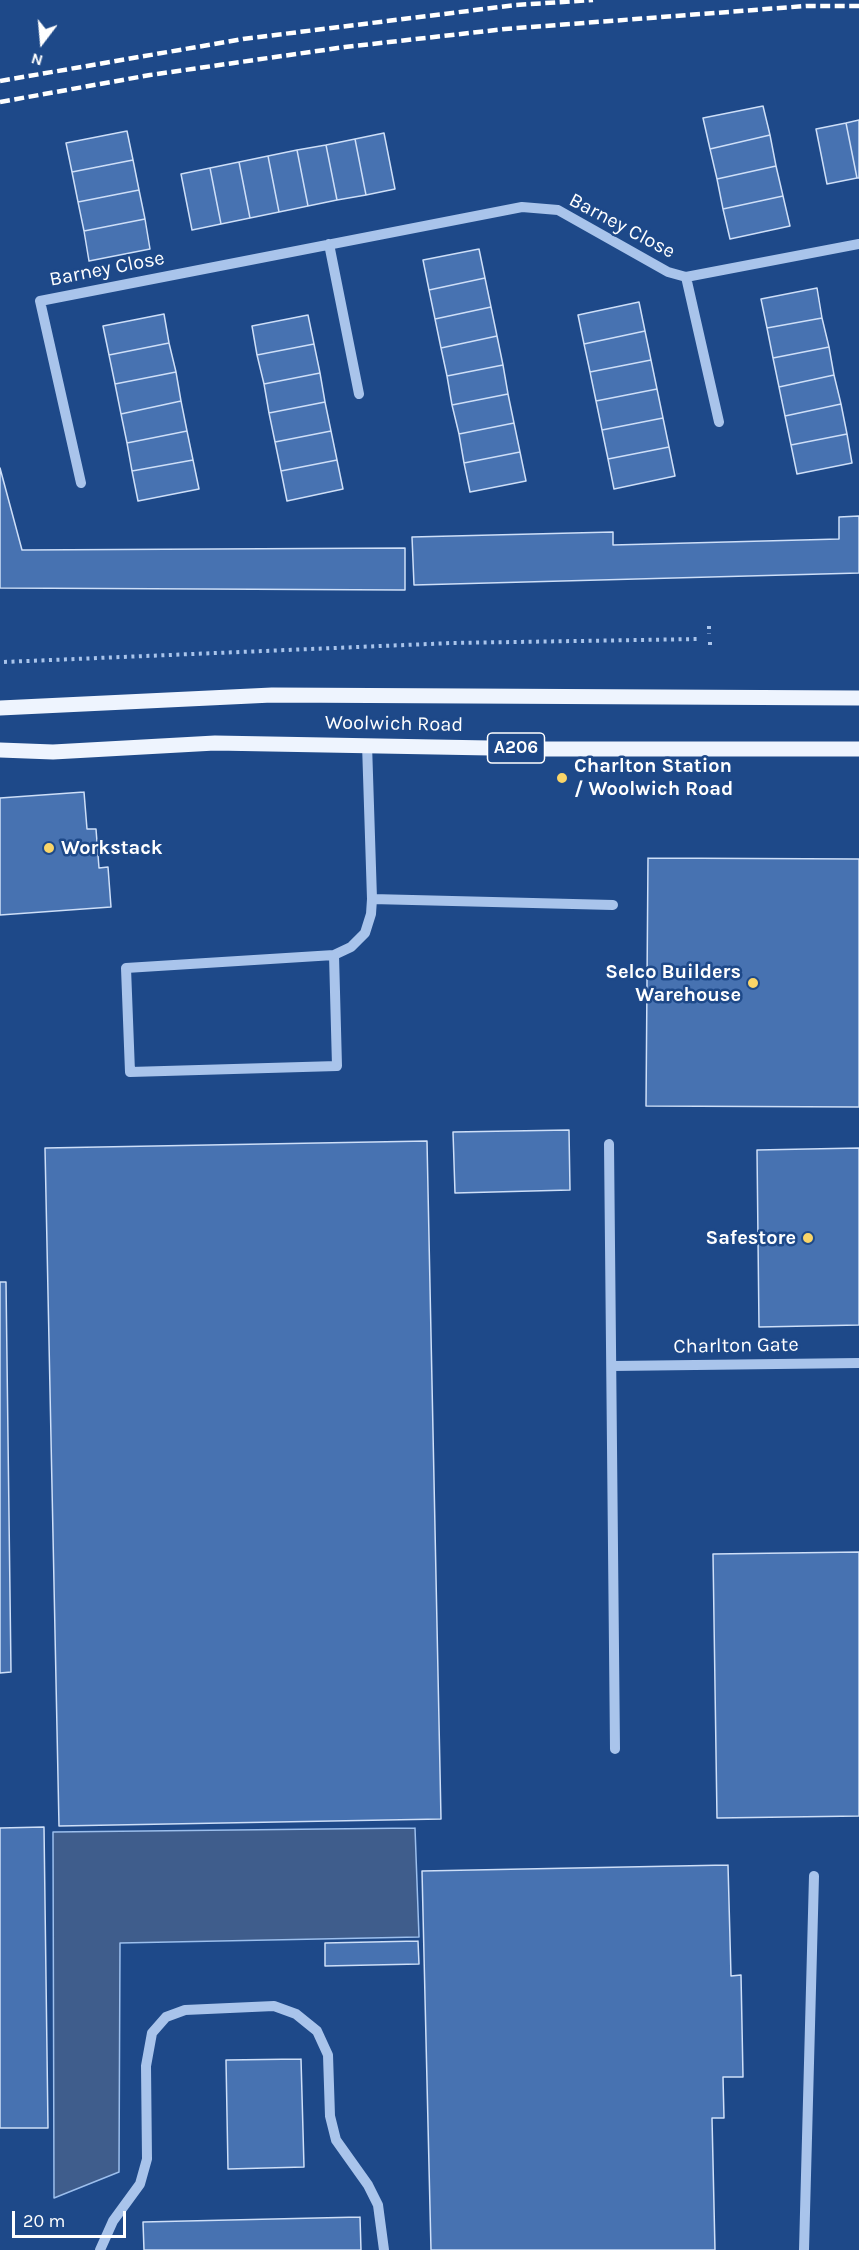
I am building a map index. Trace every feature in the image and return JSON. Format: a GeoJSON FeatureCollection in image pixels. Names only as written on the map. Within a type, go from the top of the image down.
{"type":"FeatureCollection","features":[{"type":"Feature","properties":{"kind":"main road","name":"Woolwich Road"},"geometry":{"type":"LineString","coordinates":[[0,708],[272,695],[859,698]]}},
{"type":"Feature","properties":{"kind":"main road","name":"Woolwich Road"},"geometry":{"type":"LineString","coordinates":[[0,750],[53,752],[215,743],[557,749],[859,750]]}},
{"type":"Feature","properties":{"kind":"street","name":"Barney Close"},"geometry":{"type":"LineString","coordinates":[[81,483],[40,301],[522,207],[558,210],[668,272],[686,277],[859,244]]}},
{"type":"Feature","properties":{"kind":"street"},"geometry":{"type":"LineString","coordinates":[[328,244],[359,394]]}},
{"type":"Feature","properties":{"kind":"street","name":"Barney Close"},"geometry":{"type":"LineString","coordinates":[[686,277],[719,422]]}},
{"type":"Feature","properties":{"kind":"street"},"geometry":{"type":"LineString","coordinates":[[334,955],[337,1066],[130,1072],[126,968],[334,955],[351,947],[365,933],[371,914],[372,898],[367,744]]}},
{"type":"Feature","properties":{"kind":"street"},"geometry":{"type":"LineString","coordinates":[[372,898],[613,905]]}},
{"type":"Feature","properties":{"kind":"street"},"geometry":{"type":"LineString","coordinates":[[609,1144],[615,1749]]}},
{"type":"Feature","properties":{"kind":"street","name":"Charlton Gate"},"geometry":{"type":"LineString","coordinates":[[613,1366],[859,1363]]}},
{"type":"Feature","properties":{"kind":"street"},"geometry":{"type":"LineString","coordinates":[[804,2250],[814,1876]]}},
{"type":"Feature","properties":{"kind":"street"},"geometry":{"type":"LineString","coordinates":[[100,2250],[113,2221],[140,2184],[147,2159],[146,2066],[152,2033],[166,2017],[185,2010],[263,2006],[274,2006],[296,2014],[317,2031],[328,2055],[330,2116],[336,2140],[368,2185],[378,2205],[384,2250]]}},
{"type":"Feature","properties":{"kind":"path"},"geometry":{"type":"LineString","coordinates":[[709,626],[709,634]]}},
{"type":"Feature","properties":{"kind":"path"},"geometry":{"type":"LineString","coordinates":[[4,662],[452,644],[701,639]]}},
{"type":"Feature","properties":{"kind":"water"},"geometry":{"type":"Polygon","coordinates":[[[415,1828],[419,1937],[120,1943],[119,2172],[54,2198],[53,1832],[415,1828]]]}},
{"type":"Feature","properties":{"kind":"building"},"geometry":{"type":"Polygon","coordinates":[[[763,106],[770,135],[710,149],[703,118],[763,106]]]}},
{"type":"Feature","properties":{"kind":"building"},"geometry":{"type":"Polygon","coordinates":[[[859,120],[859,178],[857,178],[846,123],[859,120]]]}},
{"type":"Feature","properties":{"kind":"building"},"geometry":{"type":"Polygon","coordinates":[[[846,123],[857,178],[827,184],[816,129],[846,123]]]}},
{"type":"Feature","properties":{"kind":"building"},"geometry":{"type":"Polygon","coordinates":[[[127,131],[133,160],[72,172],[66,143],[127,131]]]}},
{"type":"Feature","properties":{"kind":"building"},"geometry":{"type":"Polygon","coordinates":[[[384,133],[395,189],[366,195],[355,139],[384,133]]]}},
{"type":"Feature","properties":{"kind":"building"},"geometry":{"type":"Polygon","coordinates":[[[770,135],[776,166],[717,179],[710,149],[770,135]]]}},
{"type":"Feature","properties":{"kind":"building"},"geometry":{"type":"Polygon","coordinates":[[[355,139],[366,195],[337,200],[326,145],[355,139]]]}},
{"type":"Feature","properties":{"kind":"building"},"geometry":{"type":"Polygon","coordinates":[[[326,145],[337,200],[308,206],[297,150],[326,145]]]}},
{"type":"Feature","properties":{"kind":"building"},"geometry":{"type":"Polygon","coordinates":[[[297,150],[308,206],[279,212],[268,156],[297,150]]]}},
{"type":"Feature","properties":{"kind":"building"},"geometry":{"type":"Polygon","coordinates":[[[268,156],[279,212],[250,218],[239,162],[268,156]]]}},
{"type":"Feature","properties":{"kind":"building"},"geometry":{"type":"Polygon","coordinates":[[[133,160],[139,190],[78,202],[72,172],[133,160]]]}},
{"type":"Feature","properties":{"kind":"building"},"geometry":{"type":"Polygon","coordinates":[[[239,162],[250,218],[221,224],[210,168],[239,162]]]}},
{"type":"Feature","properties":{"kind":"building"},"geometry":{"type":"Polygon","coordinates":[[[776,166],[783,196],[723,209],[717,179],[776,166]]]}},
{"type":"Feature","properties":{"kind":"building"},"geometry":{"type":"Polygon","coordinates":[[[210,168],[221,224],[192,230],[181,174],[210,168]]]}},
{"type":"Feature","properties":{"kind":"building"},"geometry":{"type":"Polygon","coordinates":[[[139,190],[145,219],[84,231],[78,202],[139,190]]]}},
{"type":"Feature","properties":{"kind":"building"},"geometry":{"type":"Polygon","coordinates":[[[783,196],[790,226],[730,239],[723,209],[783,196]]]}},
{"type":"Feature","properties":{"kind":"building"},"geometry":{"type":"Polygon","coordinates":[[[145,219],[150,249],[89,261],[84,231],[145,219]]]}},
{"type":"Feature","properties":{"kind":"building"},"geometry":{"type":"Polygon","coordinates":[[[479,249],[485,278],[429,290],[423,260],[479,249]]]}},
{"type":"Feature","properties":{"kind":"building"},"geometry":{"type":"Polygon","coordinates":[[[485,278],[491,307],[435,319],[429,290],[485,278]]]}},
{"type":"Feature","properties":{"kind":"building"},"geometry":{"type":"Polygon","coordinates":[[[817,288],[822,318],[767,328],[761,299],[817,288]]]}},
{"type":"Feature","properties":{"kind":"building"},"geometry":{"type":"Polygon","coordinates":[[[639,302],[645,331],[584,344],[578,315],[639,302]]]}},
{"type":"Feature","properties":{"kind":"building"},"geometry":{"type":"Polygon","coordinates":[[[491,307],[497,336],[441,348],[435,319],[491,307]]]}},
{"type":"Feature","properties":{"kind":"building"},"geometry":{"type":"Polygon","coordinates":[[[164,314],[169,343],[109,355],[103,326],[164,314]]]}},
{"type":"Feature","properties":{"kind":"building"},"geometry":{"type":"Polygon","coordinates":[[[308,315],[314,344],[257,355],[252,326],[308,315]]]}},
{"type":"Feature","properties":{"kind":"building"},"geometry":{"type":"Polygon","coordinates":[[[822,318],[829,347],[773,358],[767,328],[822,318]]]}},
{"type":"Feature","properties":{"kind":"building"},"geometry":{"type":"Polygon","coordinates":[[[645,331],[651,360],[590,372],[584,344],[645,331]]]}},
{"type":"Feature","properties":{"kind":"building"},"geometry":{"type":"Polygon","coordinates":[[[497,336],[503,365],[447,376],[441,348],[497,336]]]}},
{"type":"Feature","properties":{"kind":"building"},"geometry":{"type":"Polygon","coordinates":[[[169,343],[176,372],[115,384],[109,355],[169,343]]]}},
{"type":"Feature","properties":{"kind":"building"},"geometry":{"type":"Polygon","coordinates":[[[314,344],[320,373],[264,384],[257,355],[314,344]]]}},
{"type":"Feature","properties":{"kind":"building"},"geometry":{"type":"Polygon","coordinates":[[[829,347],[834,375],[779,387],[773,358],[829,347]]]}},
{"type":"Feature","properties":{"kind":"building"},"geometry":{"type":"Polygon","coordinates":[[[651,360],[657,389],[596,401],[590,372],[651,360]]]}},
{"type":"Feature","properties":{"kind":"building"},"geometry":{"type":"Polygon","coordinates":[[[503,365],[508,394],[452,405],[447,376],[503,365]]]}},
{"type":"Feature","properties":{"kind":"building"},"geometry":{"type":"Polygon","coordinates":[[[176,372],[181,401],[121,414],[115,384],[176,372]]]}},
{"type":"Feature","properties":{"kind":"building"},"geometry":{"type":"Polygon","coordinates":[[[320,373],[325,402],[269,413],[264,384],[320,373]]]}},
{"type":"Feature","properties":{"kind":"building"},"geometry":{"type":"Polygon","coordinates":[[[834,375],[841,404],[785,416],[779,387],[834,375]]]}},
{"type":"Feature","properties":{"kind":"building"},"geometry":{"type":"Polygon","coordinates":[[[657,389],[663,418],[602,430],[596,401],[657,389]]]}},
{"type":"Feature","properties":{"kind":"building"},"geometry":{"type":"Polygon","coordinates":[[[508,394],[514,423],[459,434],[452,405],[508,394]]]}},
{"type":"Feature","properties":{"kind":"building"},"geometry":{"type":"Polygon","coordinates":[[[181,401],[187,431],[127,443],[121,414],[181,401]]]}},
{"type":"Feature","properties":{"kind":"building"},"geometry":{"type":"Polygon","coordinates":[[[325,402],[331,431],[275,442],[269,413],[325,402]]]}},
{"type":"Feature","properties":{"kind":"building"},"geometry":{"type":"Polygon","coordinates":[[[841,404],[847,434],[791,445],[785,416],[841,404]]]}},
{"type":"Feature","properties":{"kind":"building"},"geometry":{"type":"Polygon","coordinates":[[[663,418],[669,447],[608,459],[602,430],[663,418]]]}},
{"type":"Feature","properties":{"kind":"building"},"geometry":{"type":"Polygon","coordinates":[[[514,423],[520,452],[464,463],[459,434],[514,423]]]}},
{"type":"Feature","properties":{"kind":"building"},"geometry":{"type":"Polygon","coordinates":[[[187,431],[193,460],[132,471],[127,443],[187,431]]]}},
{"type":"Feature","properties":{"kind":"building"},"geometry":{"type":"Polygon","coordinates":[[[331,431],[337,460],[281,471],[275,442],[331,431]]]}},
{"type":"Feature","properties":{"kind":"building"},"geometry":{"type":"Polygon","coordinates":[[[847,434],[852,463],[797,474],[791,445],[847,434]]]}},
{"type":"Feature","properties":{"kind":"building"},"geometry":{"type":"Polygon","coordinates":[[[669,447],[675,476],[614,489],[608,459],[669,447]]]}},
{"type":"Feature","properties":{"kind":"building"},"geometry":{"type":"Polygon","coordinates":[[[520,452],[526,481],[470,492],[464,463],[520,452]]]}},
{"type":"Feature","properties":{"kind":"building"},"geometry":{"type":"Polygon","coordinates":[[[193,460],[199,489],[138,501],[132,471],[193,460]]]}},
{"type":"Feature","properties":{"kind":"building"},"geometry":{"type":"Polygon","coordinates":[[[337,460],[343,489],[287,501],[281,471],[337,460]]]}},
{"type":"Feature","properties":{"kind":"building"},"geometry":{"type":"Polygon","coordinates":[[[0,468],[22,550],[405,548],[405,590],[0,588],[0,468]]]}},
{"type":"Feature","properties":{"kind":"building"},"geometry":{"type":"Polygon","coordinates":[[[859,516],[859,573],[414,585],[412,537],[613,532],[613,545],[839,539],[839,517],[859,516]]]}},
{"type":"Feature","properties":{"kind":"building","name":"Workstack"},"geometry":{"type":"Polygon","coordinates":[[[84,792],[87,829],[96,829],[99,868],[108,867],[111,907],[0,915],[0,798],[84,792]]]}},
{"type":"Feature","properties":{"kind":"building","name":"Selco Builders Warehouse"},"geometry":{"type":"Polygon","coordinates":[[[648,858],[859,859],[859,1107],[646,1106],[648,858]]]}},
{"type":"Feature","properties":{"kind":"building"},"geometry":{"type":"Polygon","coordinates":[[[569,1130],[570,1190],[455,1193],[453,1132],[569,1130]]]}},
{"type":"Feature","properties":{"kind":"building"},"geometry":{"type":"Polygon","coordinates":[[[427,1141],[441,1819],[59,1826],[45,1148],[427,1141]]]}},
{"type":"Feature","properties":{"kind":"building","name":"Safestore"},"geometry":{"type":"Polygon","coordinates":[[[859,1148],[859,1325],[759,1327],[757,1150],[859,1148]]]}},
{"type":"Feature","properties":{"kind":"building"},"geometry":{"type":"Polygon","coordinates":[[[0,1282],[6,1282],[11,1672],[0,1673],[0,1282]]]}},
{"type":"Feature","properties":{"kind":"building"},"geometry":{"type":"Polygon","coordinates":[[[859,1552],[859,1816],[717,1818],[713,1554],[859,1552]]]}},
{"type":"Feature","properties":{"kind":"building"},"geometry":{"type":"Polygon","coordinates":[[[44,1827],[48,2128],[0,2128],[0,1828],[44,1827]]]}},
{"type":"Feature","properties":{"kind":"building"},"geometry":{"type":"Polygon","coordinates":[[[728,1865],[731,1976],[741,1975],[743,2077],[723,2077],[724,2118],[712,2118],[715,2250],[431,2250],[422,1871],[728,1865]]]}},
{"type":"Feature","properties":{"kind":"building"},"geometry":{"type":"Polygon","coordinates":[[[418,1941],[419,1964],[325,1966],[325,1943],[418,1941]]]}},
{"type":"Feature","properties":{"kind":"building"},"geometry":{"type":"Polygon","coordinates":[[[301,2059],[304,2167],[228,2169],[226,2060],[301,2059]]]}},
{"type":"Feature","properties":{"kind":"building"},"geometry":{"type":"Polygon","coordinates":[[[360,2217],[361,2250],[144,2250],[143,2222],[360,2217]]]}},
{"type":"Feature","properties":{"kind":"railway"},"geometry":{"type":"LineString","coordinates":[[0,81],[243,39],[516,5],[593,0]]}},
{"type":"Feature","properties":{"kind":"railway"},"geometry":{"type":"LineString","coordinates":[[0,102],[150,75],[345,47],[505,29],[806,6],[859,6]]}},
{"type":"Feature","properties":{"kind":"place","name":"Charlton Station / Woolwich Road"},"geometry":{"type":"Point","coordinates":[562,778]}},
{"type":"Feature","properties":{"kind":"place","name":"Workstack"},"geometry":{"type":"Point","coordinates":[49,848]}},
{"type":"Feature","properties":{"kind":"place","name":"Selco Builders Warehouse"},"geometry":{"type":"Point","coordinates":[753,983]}},
{"type":"Feature","properties":{"kind":"place","name":"Safestore"},"geometry":{"type":"Point","coordinates":[808,1238]}}]}
